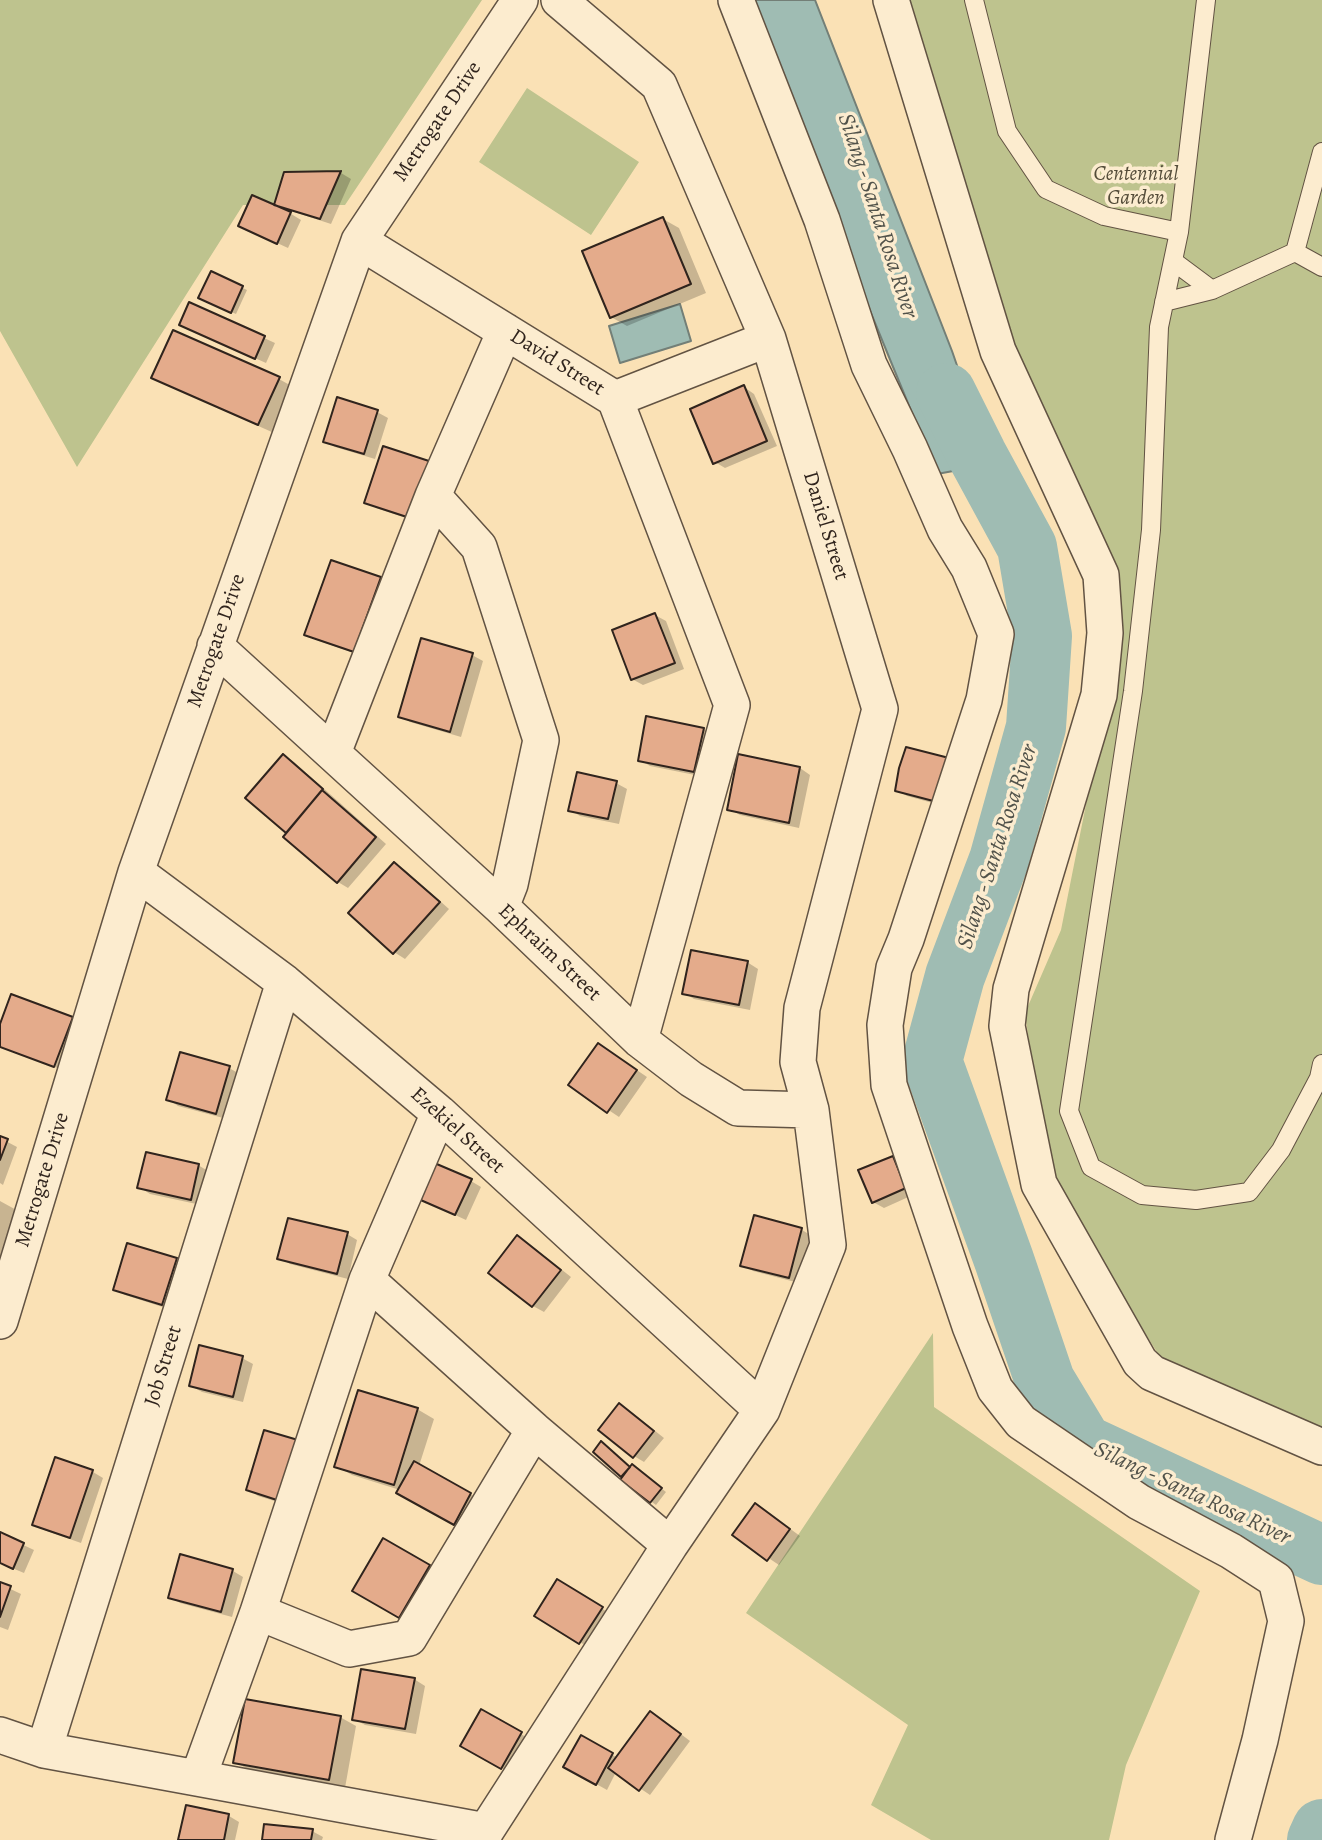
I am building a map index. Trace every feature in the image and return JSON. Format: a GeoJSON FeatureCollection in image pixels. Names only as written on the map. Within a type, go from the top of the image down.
{"type":"FeatureCollection","features":[{"type":"Feature","properties":{"kind":"street","name":"Metrogate Drive"},"geometry":{"type":"LineString","coordinates":[[0,1321],[136,872],[359,241],[520,0]]}},
{"type":"Feature","properties":{"kind":"street","name":"Daniel Street"},"geometry":{"type":"LineString","coordinates":[[559,0],[660,85],[768,338],[880,709],[802,1008],[798,1062],[811,1110]]}},
{"type":"Feature","properties":{"kind":"street"},"geometry":{"type":"LineString","coordinates":[[736,0],[822,220],[869,365],[945,529],[969,568],[996,634],[984,700],[906,939],[894,968],[884,1025],[889,1085],[970,1326],[995,1389],[1021,1422],[1139,1502],[1276,1580],[1286,1621],[1260,1740],[1233,1840]]}},
{"type":"Feature","properties":{"kind":"street"},"geometry":{"type":"LineString","coordinates":[[891,0],[998,351],[1101,575],[1105,633],[1099,695],[1011,989],[1007,1026],[1039,1184],[1140,1362],[1152,1373],[1322,1447]]}},
{"type":"Feature","properties":{"kind":"street","name":"David Street"},"geometry":{"type":"LineString","coordinates":[[359,241],[615,399],[768,338]]}},
{"type":"Feature","properties":{"kind":"street"},"geometry":{"type":"LineString","coordinates":[[333,753],[433,496],[505,331]]}},
{"type":"Feature","properties":{"kind":"street"},"geometry":{"type":"LineString","coordinates":[[615,399],[732,705],[640,1040]]}},
{"type":"Feature","properties":{"kind":"street"},"geometry":{"type":"LineString","coordinates":[[433,496],[479,547],[541,740],[510,884],[500,908]]}},
{"type":"Feature","properties":{"kind":"street","name":"Ephraim Street"},"geometry":{"type":"LineString","coordinates":[[215,646],[640,1040],[691,1079],[738,1108],[811,1110]]}},
{"type":"Feature","properties":{"kind":"street","name":"Ezekiel Street"},"geometry":{"type":"LineString","coordinates":[[136,872],[284,982],[439,1113],[762,1410]]}},
{"type":"Feature","properties":{"kind":"street","name":"Job Street"},"geometry":{"type":"LineString","coordinates":[[44,1750],[284,982]]}},
{"type":"Feature","properties":{"kind":"street"},"geometry":{"type":"LineString","coordinates":[[0,1735],[44,1750],[483,1835],[670,1545],[762,1410],[828,1245],[811,1110]]}},
{"type":"Feature","properties":{"kind":"street"},"geometry":{"type":"LineString","coordinates":[[198,1778],[258,1612],[367,1280],[439,1113]]}},
{"type":"Feature","properties":{"kind":"street"},"geometry":{"type":"LineString","coordinates":[[367,1280],[534,1430],[670,1545]]}},
{"type":"Feature","properties":{"kind":"street"},"geometry":{"type":"LineString","coordinates":[[258,1612],[349,1649],[409,1638],[534,1430]]}},
{"type":"Feature","properties":{"kind":"lane"},"geometry":{"type":"LineString","coordinates":[[974,0],[1007,131],[1046,189],[1104,216],[1178,232]]}},
{"type":"Feature","properties":{"kind":"lane"},"geometry":{"type":"LineString","coordinates":[[1206,0],[1178,232],[1159,327],[1151,530],[1136,664],[1069,1111],[1091,1167],[1142,1195],[1196,1200],[1248,1192],[1281,1150],[1318,1078],[1322,1064]]}},
{"type":"Feature","properties":{"kind":"lane"},"geometry":{"type":"LineString","coordinates":[[1164,302],[1212,290],[1295,252],[1322,152]]}},
{"type":"Feature","properties":{"kind":"lane"},"geometry":{"type":"LineString","coordinates":[[1295,252],[1322,267]]}},
{"type":"Feature","properties":{"kind":"lane"},"geometry":{"type":"LineString","coordinates":[[1173,261],[1212,290]]}},
{"type":"Feature","properties":{"kind":"green space"},"geometry":{"type":"Polygon","coordinates":[[[0,0],[482,0],[345,205],[243,205],[77,467],[0,331],[0,0]]]}},
{"type":"Feature","properties":{"kind":"green space","name":"Centennial Garden"},"geometry":{"type":"Polygon","coordinates":[[[895,0],[1322,0],[1322,1432],[1165,1365],[1048,1178],[1025,1013],[1061,930],[1108,694],[1106,573],[987,351],[895,0]]]}},
{"type":"Feature","properties":{"kind":"green space"},"geometry":{"type":"Polygon","coordinates":[[[527,88],[639,162],[591,235],[479,162],[527,88]]]}},
{"type":"Feature","properties":{"kind":"green space"},"geometry":{"type":"Polygon","coordinates":[[[933,1333],[934,1407],[1200,1591],[1126,1765],[1109,1840],[931,1840],[871,1805],[908,1725],[746,1613],[933,1333]]]}},
{"type":"Feature","properties":{"kind":"water"},"geometry":{"type":"Polygon","coordinates":[[[745,0],[815,0],[952,351],[991,464],[937,474],[745,0]]]}},
{"type":"Feature","properties":{"kind":"water"},"geometry":{"type":"Polygon","coordinates":[[[680,304],[691,341],[620,363],[609,326],[680,304]]]}},
{"type":"Feature","properties":{"kind":"building"},"geometry":{"type":"Polygon","coordinates":[[[341,171],[320,219],[274,205],[284,172],[341,171]]]}},
{"type":"Feature","properties":{"kind":"building"},"geometry":{"type":"Polygon","coordinates":[[[252,195],[291,212],[277,244],[238,226],[252,195]]]}},
{"type":"Feature","properties":{"kind":"building"},"geometry":{"type":"Polygon","coordinates":[[[663,217],[691,284],[610,318],[582,251],[663,217]]]}},
{"type":"Feature","properties":{"kind":"building"},"geometry":{"type":"Polygon","coordinates":[[[211,271],[243,286],[231,313],[198,298],[211,271]]]}},
{"type":"Feature","properties":{"kind":"building"},"geometry":{"type":"Polygon","coordinates":[[[189,302],[265,336],[255,359],[179,325],[189,302]]]}},
{"type":"Feature","properties":{"kind":"building"},"geometry":{"type":"Polygon","coordinates":[[[173,330],[280,377],[258,425],[151,378],[173,330]]]}},
{"type":"Feature","properties":{"kind":"building"},"geometry":{"type":"Polygon","coordinates":[[[744,385],[767,441],[713,464],[690,409],[744,385]]]}},
{"type":"Feature","properties":{"kind":"building"},"geometry":{"type":"Polygon","coordinates":[[[337,397],[378,410],[364,454],[323,442],[337,397]]]}},
{"type":"Feature","properties":{"kind":"building"},"geometry":{"type":"Polygon","coordinates":[[[383,446],[432,462],[413,519],[364,503],[383,446]]]}},
{"type":"Feature","properties":{"kind":"building"},"geometry":{"type":"Polygon","coordinates":[[[331,560],[381,577],[354,652],[304,635],[331,560]]]}},
{"type":"Feature","properties":{"kind":"building"},"geometry":{"type":"Polygon","coordinates":[[[655,613],[675,663],[631,680],[612,630],[655,613]]]}},
{"type":"Feature","properties":{"kind":"building"},"geometry":{"type":"Polygon","coordinates":[[[421,638],[473,653],[450,732],[398,717],[421,638]]]}},
{"type":"Feature","properties":{"kind":"building"},"geometry":{"type":"Polygon","coordinates":[[[646,716],[704,728],[694,772],[638,761],[646,716]]]}},
{"type":"Feature","properties":{"kind":"building"},"geometry":{"type":"Polygon","coordinates":[[[906,747],[953,759],[941,803],[895,791],[906,747]]]}},
{"type":"Feature","properties":{"kind":"building"},"geometry":{"type":"Polygon","coordinates":[[[283,754],[323,789],[286,833],[245,798],[283,754]]]}},
{"type":"Feature","properties":{"kind":"building"},"geometry":{"type":"Polygon","coordinates":[[[738,754],[800,767],[789,823],[727,810],[738,754]]]}},
{"type":"Feature","properties":{"kind":"building"},"geometry":{"type":"Polygon","coordinates":[[[577,772],[617,781],[608,819],[568,811],[577,772]]]}},
{"type":"Feature","properties":{"kind":"building"},"geometry":{"type":"Polygon","coordinates":[[[322,790],[376,837],[337,883],[283,837],[322,790]]]}},
{"type":"Feature","properties":{"kind":"building"},"geometry":{"type":"Polygon","coordinates":[[[394,862],[440,902],[393,954],[348,913],[394,862]]]}},
{"type":"Feature","properties":{"kind":"building"},"geometry":{"type":"Polygon","coordinates":[[[691,950],[748,961],[739,1005],[682,994],[691,950]]]}},
{"type":"Feature","properties":{"kind":"building"},"geometry":{"type":"Polygon","coordinates":[[[11,994],[73,1017],[54,1067],[0,1047],[0,1024],[11,994]]]}},
{"type":"Feature","properties":{"kind":"building"},"geometry":{"type":"Polygon","coordinates":[[[598,1043],[637,1070],[607,1113],[568,1085],[598,1043]]]}},
{"type":"Feature","properties":{"kind":"building"},"geometry":{"type":"Polygon","coordinates":[[[180,1052],[230,1066],[216,1114],[166,1100],[180,1052]]]}},
{"type":"Feature","properties":{"kind":"building"},"geometry":{"type":"Polygon","coordinates":[[[0,1136],[8,1139],[0,1160],[0,1136]]]}},
{"type":"Feature","properties":{"kind":"building"},"geometry":{"type":"Polygon","coordinates":[[[146,1152],[199,1164],[191,1200],[137,1188],[146,1152]]]}},
{"type":"Feature","properties":{"kind":"building"},"geometry":{"type":"Polygon","coordinates":[[[893,1156],[906,1188],[872,1203],[858,1170],[893,1156]]]}},
{"type":"Feature","properties":{"kind":"building"},"geometry":{"type":"Polygon","coordinates":[[[432,1162],[472,1179],[455,1215],[416,1198],[432,1162]]]}},
{"type":"Feature","properties":{"kind":"building"},"geometry":{"type":"Polygon","coordinates":[[[754,1215],[802,1228],[789,1278],[740,1266],[754,1215]]]}},
{"type":"Feature","properties":{"kind":"building"},"geometry":{"type":"Polygon","coordinates":[[[288,1218],[348,1232],[337,1274],[277,1259],[288,1218]]]}},
{"type":"Feature","properties":{"kind":"building"},"geometry":{"type":"Polygon","coordinates":[[[517,1235],[561,1270],[532,1307],[488,1273],[517,1235]]]}},
{"type":"Feature","properties":{"kind":"building"},"geometry":{"type":"Polygon","coordinates":[[[127,1243],[177,1258],[162,1305],[113,1290],[127,1243]]]}},
{"type":"Feature","properties":{"kind":"building"},"geometry":{"type":"Polygon","coordinates":[[[199,1345],[243,1356],[233,1397],[189,1386],[199,1345]]]}},
{"type":"Feature","properties":{"kind":"building"},"geometry":{"type":"Polygon","coordinates":[[[358,1390],[418,1408],[394,1485],[334,1467],[358,1390]]]}},
{"type":"Feature","properties":{"kind":"building"},"geometry":{"type":"Polygon","coordinates":[[[619,1403],[654,1431],[633,1458],[598,1430],[619,1403]]]}},
{"type":"Feature","properties":{"kind":"building"},"geometry":{"type":"Polygon","coordinates":[[[264,1430],[298,1440],[280,1501],[246,1490],[264,1430]]]}},
{"type":"Feature","properties":{"kind":"building"},"geometry":{"type":"Polygon","coordinates":[[[601,1441],[630,1467],[621,1477],[593,1452],[601,1441]]]}},
{"type":"Feature","properties":{"kind":"building"},"geometry":{"type":"Polygon","coordinates":[[[55,1457],[93,1470],[70,1538],[32,1525],[55,1457]]]}},
{"type":"Feature","properties":{"kind":"building"},"geometry":{"type":"Polygon","coordinates":[[[414,1461],[471,1493],[454,1525],[396,1493],[414,1461]]]}},
{"type":"Feature","properties":{"kind":"building"},"geometry":{"type":"Polygon","coordinates":[[[632,1464],[662,1488],[650,1503],[620,1480],[632,1464]]]}},
{"type":"Feature","properties":{"kind":"building"},"geometry":{"type":"Polygon","coordinates":[[[755,1503],[790,1529],[767,1561],[732,1535],[755,1503]]]}},
{"type":"Feature","properties":{"kind":"building"},"geometry":{"type":"Polygon","coordinates":[[[0,1532],[24,1543],[13,1569],[0,1563],[0,1532]]]}},
{"type":"Feature","properties":{"kind":"building"},"geometry":{"type":"Polygon","coordinates":[[[383,1538],[430,1565],[399,1618],[352,1591],[383,1538]]]}},
{"type":"Feature","properties":{"kind":"building"},"geometry":{"type":"Polygon","coordinates":[[[180,1554],[233,1569],[221,1612],[168,1598],[180,1554]]]}},
{"type":"Feature","properties":{"kind":"building"},"geometry":{"type":"Polygon","coordinates":[[[557,1579],[603,1607],[579,1644],[534,1616],[557,1579]]]}},
{"type":"Feature","properties":{"kind":"building"},"geometry":{"type":"Polygon","coordinates":[[[0,1582],[11,1586],[0,1617],[0,1582]]]}},
{"type":"Feature","properties":{"kind":"building"},"geometry":{"type":"Polygon","coordinates":[[[361,1669],[415,1678],[405,1729],[352,1720],[361,1669]]]}},
{"type":"Feature","properties":{"kind":"building"},"geometry":{"type":"Polygon","coordinates":[[[245,1699],[341,1716],[329,1780],[233,1763],[245,1699]]]}},
{"type":"Feature","properties":{"kind":"building"},"geometry":{"type":"Polygon","coordinates":[[[481,1709],[522,1732],[501,1769],[460,1746],[481,1709]]]}},
{"type":"Feature","properties":{"kind":"building"},"geometry":{"type":"Polygon","coordinates":[[[650,1711],[681,1734],[639,1791],[608,1768],[650,1711]]]}},
{"type":"Feature","properties":{"kind":"building"},"geometry":{"type":"Polygon","coordinates":[[[581,1735],[613,1753],[596,1785],[563,1767],[581,1735]]]}},
{"type":"Feature","properties":{"kind":"building"},"geometry":{"type":"Polygon","coordinates":[[[186,1805],[229,1814],[224,1840],[178,1840],[186,1805]]]}},
{"type":"Feature","properties":{"kind":"building"},"geometry":{"type":"Polygon","coordinates":[[[264,1824],[313,1829],[311,1840],[262,1840],[264,1824]]]}},
{"type":"Feature","properties":{"kind":"waterway","name":"Silang - Santa Rosa River"},"geometry":{"type":"LineString","coordinates":[[946,393],[1027,547],[1042,636],[1036,727],[999,860],[955,976],[932,1061],[1045,1381],[1083,1444],[1322,1555]]}},
{"type":"Feature","properties":{"kind":"waterway","name":"Silang - Santa Rosa River"},"geometry":{"type":"LineString","coordinates":[[1317,1840],[1322,1829]]}}]}
